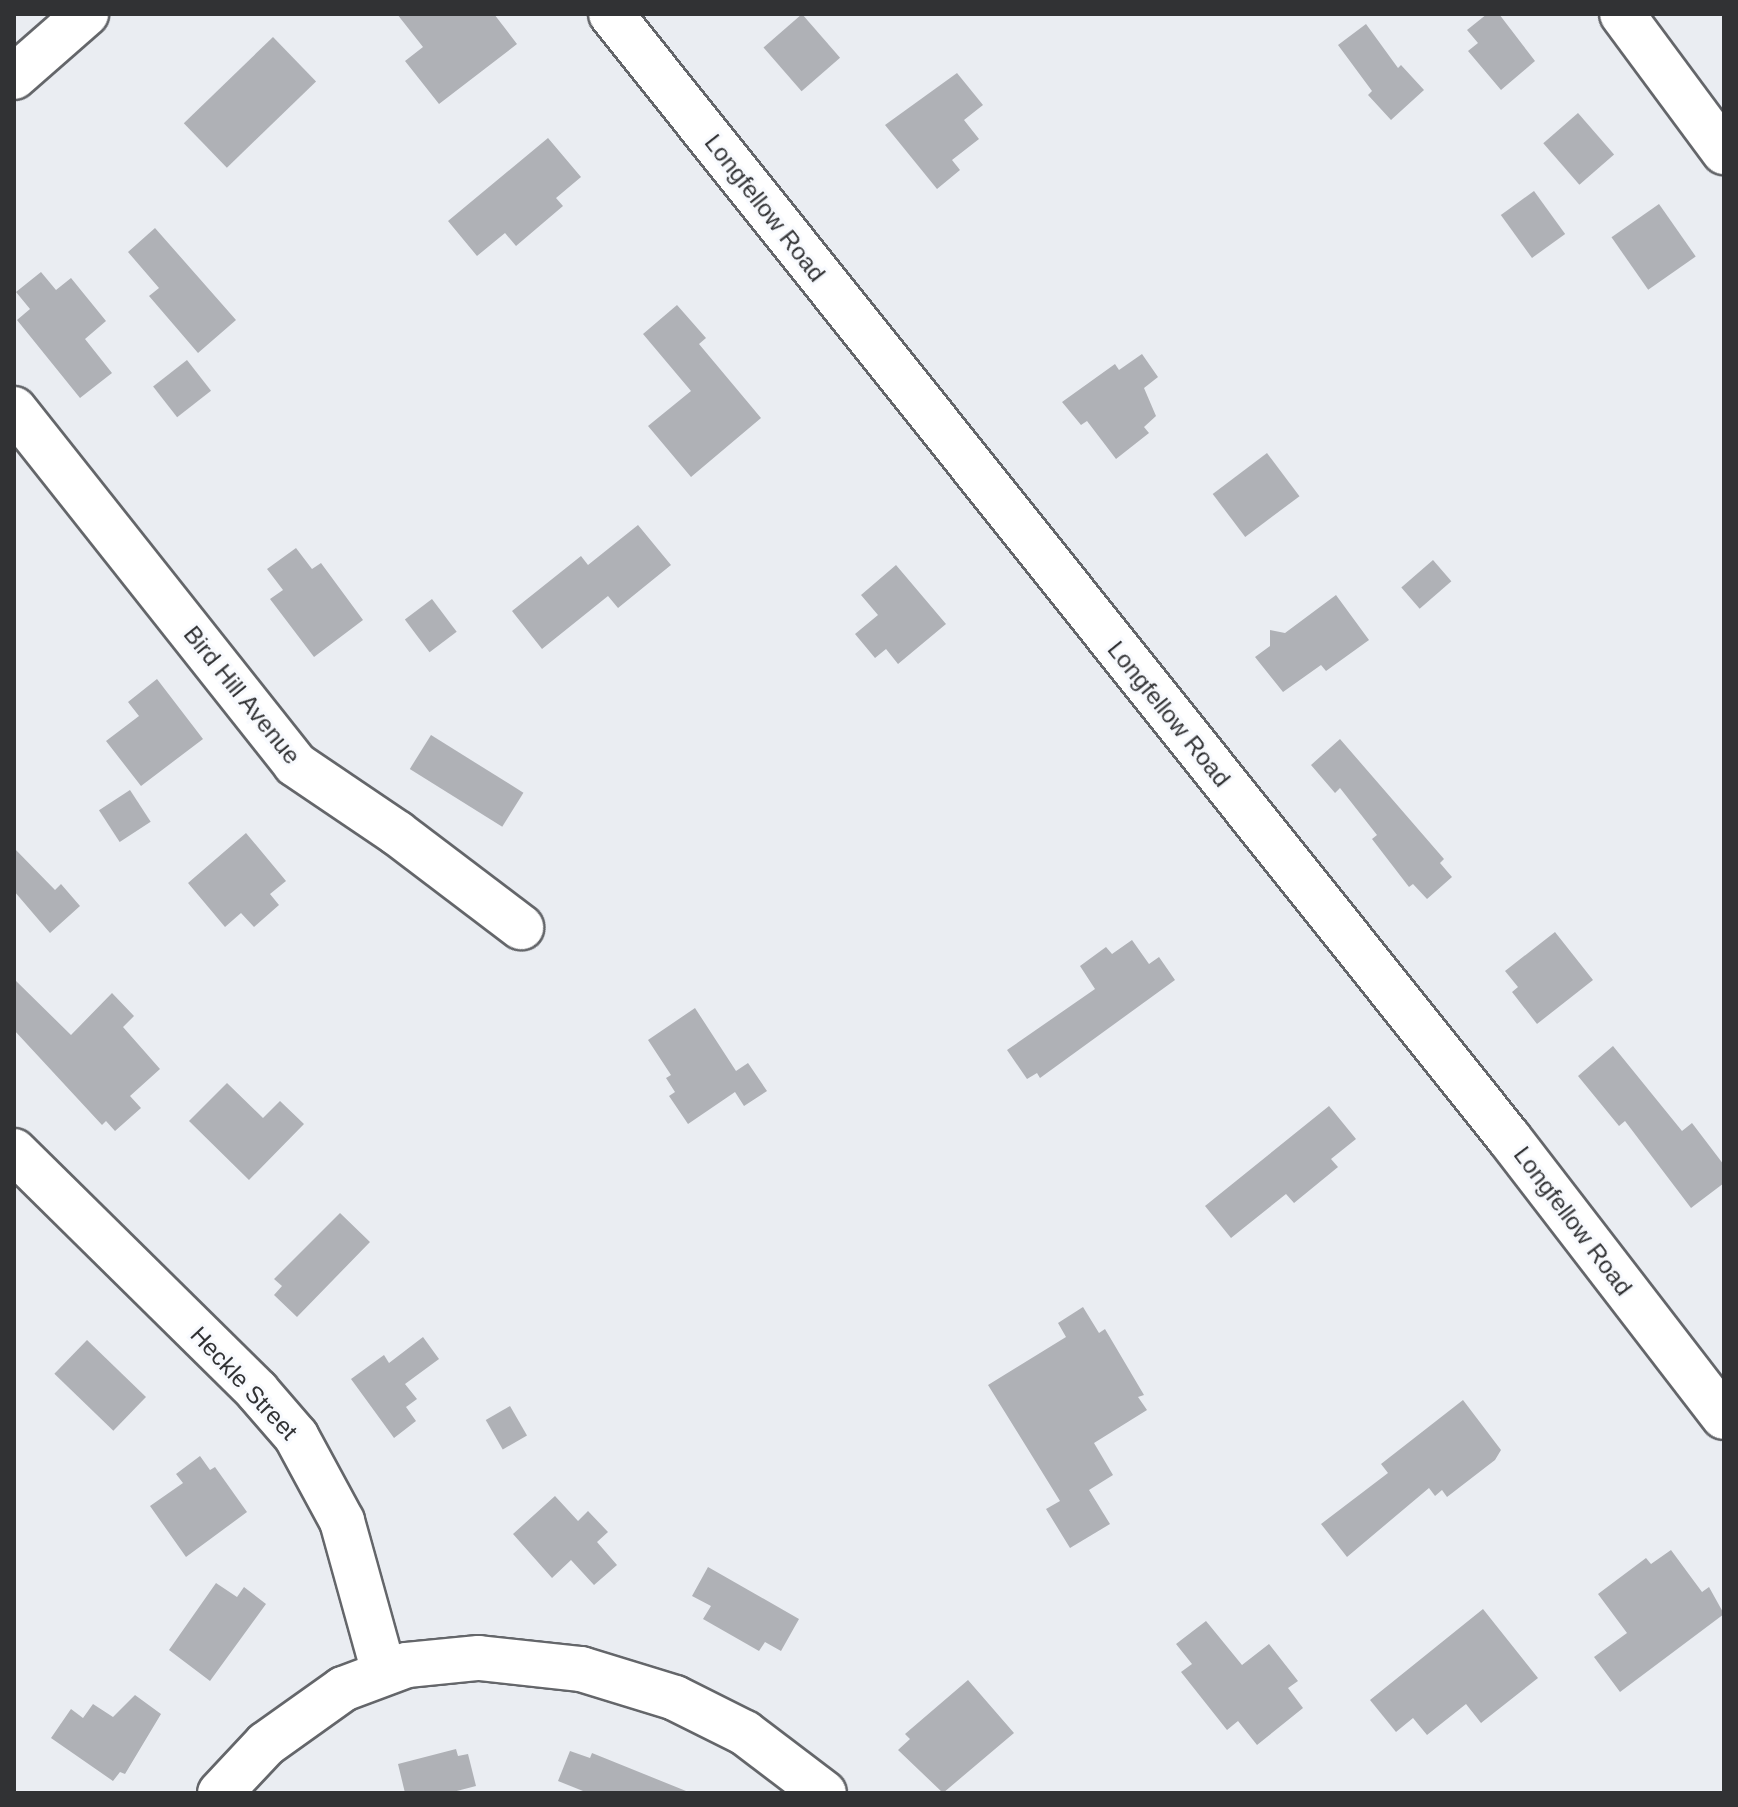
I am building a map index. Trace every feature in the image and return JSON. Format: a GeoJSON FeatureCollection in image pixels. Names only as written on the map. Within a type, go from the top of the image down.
{"type":"FeatureCollection","features":[{"type":"Feature","properties":{"kind":"street"},"geometry":{"type":"LineString","coordinates":[[14,77],[86,14]]}},
{"type":"Feature","properties":{"kind":"street","name":"Longfellow Road"},"geometry":{"type":"LineString","coordinates":[[611,14],[1509,1138],[1724,1417]]}},
{"type":"Feature","properties":{"kind":"street"},"geometry":{"type":"LineString","coordinates":[[1622,14],[1724,152]]}},
{"type":"Feature","properties":{"kind":"street","name":"Bird Hill Avenue"},"geometry":{"type":"LineString","coordinates":[[14,409],[295,764],[397,833],[521,927]]}},
{"type":"Feature","properties":{"kind":"street","name":"Heckle Street"},"geometry":{"type":"LineString","coordinates":[[14,1151],[257,1391],[296,1436],[342,1521],[384,1672]]}},
{"type":"Feature","properties":{"kind":"street"},"geometry":{"type":"LineString","coordinates":[[220,1793],[266,1744],[307,1712],[384,1672],[431,1661],[505,1658],[610,1676],[721,1720],[824,1793]]}},
{"type":"Feature","properties":{"kind":"building"},"geometry":{"type":"Polygon","coordinates":[[[397,14],[494,14],[517,44],[439,104],[405,61],[423,47],[397,14]]]}},
{"type":"Feature","properties":{"kind":"building"},"geometry":{"type":"Polygon","coordinates":[[[802,14],[840,58],[802,91],[764,47],[802,14]]]}},
{"type":"Feature","properties":{"kind":"building"},"geometry":{"type":"Polygon","coordinates":[[[1487,14],[1499,14],[1535,61],[1501,90],[1468,51],[1478,43],[1467,30],[1487,14]]]}},
{"type":"Feature","properties":{"kind":"building"},"geometry":{"type":"Polygon","coordinates":[[[1366,24],[1398,68],[1401,65],[1424,90],[1391,120],[1368,95],[1372,91],[1338,45],[1366,24]]]}},
{"type":"Feature","properties":{"kind":"building"},"geometry":{"type":"Polygon","coordinates":[[[273,37],[316,82],[227,168],[184,123],[273,37]]]}},
{"type":"Feature","properties":{"kind":"building"},"geometry":{"type":"Polygon","coordinates":[[[957,73],[983,105],[964,120],[979,139],[952,160],[960,170],[937,189],[885,125],[957,73]]]}},
{"type":"Feature","properties":{"kind":"building"},"geometry":{"type":"Polygon","coordinates":[[[1578,113],[1614,155],[1579,185],[1543,143],[1578,113]]]}},
{"type":"Feature","properties":{"kind":"building"},"geometry":{"type":"Polygon","coordinates":[[[548,138],[581,177],[556,198],[563,206],[516,246],[505,233],[477,256],[448,221],[548,138]]]}},
{"type":"Feature","properties":{"kind":"building"},"geometry":{"type":"Polygon","coordinates":[[[1534,191],[1565,234],[1532,258],[1501,215],[1534,191]]]}},
{"type":"Feature","properties":{"kind":"building"},"geometry":{"type":"Polygon","coordinates":[[[1659,204],[1696,256],[1648,290],[1611,237],[1659,204]]]}},
{"type":"Feature","properties":{"kind":"building"},"geometry":{"type":"Polygon","coordinates":[[[155,228],[236,320],[198,353],[149,296],[159,288],[128,252],[155,228]]]}},
{"type":"Feature","properties":{"kind":"building"},"geometry":{"type":"Polygon","coordinates":[[[41,272],[56,290],[71,278],[106,321],[85,339],[112,373],[80,398],[17,320],[30,309],[16,292],[41,272]]]}},
{"type":"Feature","properties":{"kind":"building"},"geometry":{"type":"Polygon","coordinates":[[[677,305],[706,338],[699,344],[761,418],[691,477],[648,426],[691,391],[643,334],[677,305]]]}},
{"type":"Feature","properties":{"kind":"building"},"geometry":{"type":"Polygon","coordinates":[[[1142,354],[1158,377],[1144,388],[1156,416],[1144,427],[1149,433],[1116,459],[1087,421],[1081,425],[1062,402],[1115,364],[1119,370],[1142,354]]]}},
{"type":"Feature","properties":{"kind":"building"},"geometry":{"type":"Polygon","coordinates":[[[187,360],[211,391],[177,417],[153,386],[187,360]]]}},
{"type":"Feature","properties":{"kind":"building"},"geometry":{"type":"Polygon","coordinates":[[[1267,453],[1299,496],[1245,537],[1213,494],[1267,453]]]}},
{"type":"Feature","properties":{"kind":"building"},"geometry":{"type":"Polygon","coordinates":[[[638,525],[671,565],[618,608],[608,596],[542,649],[512,611],[581,556],[588,565],[638,525]]]}},
{"type":"Feature","properties":{"kind":"building"},"geometry":{"type":"Polygon","coordinates":[[[296,548],[312,569],[321,563],[363,620],[314,657],[270,599],[283,590],[267,569],[296,548]]]}},
{"type":"Feature","properties":{"kind":"building"},"geometry":{"type":"Polygon","coordinates":[[[1433,560],[1451,581],[1420,609],[1401,588],[1433,560]]]}},
{"type":"Feature","properties":{"kind":"building"},"geometry":{"type":"Polygon","coordinates":[[[896,565],[946,624],[898,664],[886,649],[875,658],[855,634],[878,615],[861,595],[896,565]]]}},
{"type":"Feature","properties":{"kind":"building"},"geometry":{"type":"Polygon","coordinates":[[[1336,595],[1369,640],[1326,671],[1321,665],[1283,692],[1255,657],[1270,646],[1270,630],[1285,633],[1336,595]]]}},
{"type":"Feature","properties":{"kind":"building"},"geometry":{"type":"Polygon","coordinates":[[[432,599],[457,632],[430,652],[405,619],[432,599]]]}},
{"type":"Feature","properties":{"kind":"building"},"geometry":{"type":"Polygon","coordinates":[[[157,679],[203,739],[141,786],[106,741],[139,716],[128,702],[157,679]]]}},
{"type":"Feature","properties":{"kind":"building"},"geometry":{"type":"Polygon","coordinates":[[[431,735],[523,793],[502,827],[410,769],[431,735]]]}},
{"type":"Feature","properties":{"kind":"building"},"geometry":{"type":"Polygon","coordinates":[[[1340,739],[1444,859],[1440,863],[1452,877],[1427,899],[1413,884],[1409,887],[1372,839],[1377,835],[1340,788],[1335,793],[1311,765],[1340,739]]]}},
{"type":"Feature","properties":{"kind":"building"},"geometry":{"type":"Polygon","coordinates":[[[130,790],[151,822],[120,842],[99,810],[130,790]]]}},
{"type":"Feature","properties":{"kind":"building"},"geometry":{"type":"Polygon","coordinates":[[[246,833],[286,881],[270,894],[279,905],[254,927],[241,913],[225,927],[188,883],[246,833]]]}},
{"type":"Feature","properties":{"kind":"building"},"geometry":{"type":"Polygon","coordinates":[[[14,848],[55,890],[61,884],[80,906],[50,933],[14,891],[14,848]]]}},
{"type":"Feature","properties":{"kind":"building"},"geometry":{"type":"Polygon","coordinates":[[[1555,932],[1593,980],[1537,1024],[1512,992],[1518,987],[1505,971],[1555,932]]]}},
{"type":"Feature","properties":{"kind":"building"},"geometry":{"type":"Polygon","coordinates":[[[1132,940],[1149,964],[1159,957],[1175,980],[1040,1078],[1037,1073],[1027,1079],[1007,1050],[1095,989],[1080,966],[1106,947],[1112,954],[1132,940]]]}},
{"type":"Feature","properties":{"kind":"building"},"geometry":{"type":"Polygon","coordinates":[[[14,979],[71,1035],[112,993],[134,1016],[123,1027],[160,1069],[130,1096],[141,1108],[115,1131],[106,1121],[102,1125],[14,1030],[14,979]]]}},
{"type":"Feature","properties":{"kind":"building"},"geometry":{"type":"Polygon","coordinates":[[[695,1008],[736,1071],[748,1063],[767,1091],[744,1106],[735,1092],[688,1124],[669,1096],[675,1092],[666,1078],[671,1075],[648,1040],[695,1008]]]}},
{"type":"Feature","properties":{"kind":"building"},"geometry":{"type":"Polygon","coordinates":[[[1613,1046],[1682,1131],[1692,1123],[1724,1165],[1724,1183],[1691,1208],[1625,1121],[1619,1126],[1578,1076],[1613,1046]]]}},
{"type":"Feature","properties":{"kind":"building"},"geometry":{"type":"Polygon","coordinates":[[[227,1083],[263,1118],[280,1101],[304,1124],[249,1180],[189,1121],[227,1083]]]}},
{"type":"Feature","properties":{"kind":"building"},"geometry":{"type":"Polygon","coordinates":[[[1329,1106],[1356,1139],[1331,1159],[1338,1167],[1294,1203],[1286,1194],[1231,1238],[1205,1206],[1329,1106]]]}},
{"type":"Feature","properties":{"kind":"building"},"geometry":{"type":"Polygon","coordinates":[[[340,1213],[370,1242],[297,1317],[274,1295],[282,1286],[274,1279],[340,1213]]]}},
{"type":"Feature","properties":{"kind":"building"},"geometry":{"type":"Polygon","coordinates":[[[1083,1307],[1099,1333],[1105,1329],[1144,1395],[1138,1397],[1147,1410],[1094,1443],[1113,1475],[1089,1490],[1110,1524],[1070,1548],[1046,1509],[1060,1501],[988,1385],[1066,1337],[1058,1323],[1083,1307]]]}},
{"type":"Feature","properties":{"kind":"building"},"geometry":{"type":"Polygon","coordinates":[[[423,1337],[439,1359],[405,1384],[417,1399],[406,1407],[416,1421],[394,1438],[351,1379],[384,1355],[389,1363],[423,1337]]]}},
{"type":"Feature","properties":{"kind":"building"},"geometry":{"type":"Polygon","coordinates":[[[87,1340],[146,1397],[113,1431],[54,1374],[87,1340]]]}},
{"type":"Feature","properties":{"kind":"building"},"geometry":{"type":"Polygon","coordinates":[[[1463,1400],[1501,1450],[1495,1460],[1447,1497],[1442,1490],[1435,1496],[1429,1488],[1347,1557],[1321,1524],[1388,1473],[1381,1464],[1463,1400]]]}},
{"type":"Feature","properties":{"kind":"building"},"geometry":{"type":"Polygon","coordinates":[[[510,1406],[527,1435],[503,1449],[486,1420],[510,1406]]]}},
{"type":"Feature","properties":{"kind":"building"},"geometry":{"type":"Polygon","coordinates":[[[200,1456],[210,1470],[215,1467],[247,1512],[186,1557],[150,1506],[183,1483],[176,1474],[200,1456]]]}},
{"type":"Feature","properties":{"kind":"building"},"geometry":{"type":"Polygon","coordinates":[[[555,1496],[578,1521],[588,1511],[608,1532],[597,1542],[617,1565],[594,1585],[571,1560],[552,1578],[513,1534],[555,1496]]]}},
{"type":"Feature","properties":{"kind":"building"},"geometry":{"type":"Polygon","coordinates":[[[1671,1550],[1702,1592],[1709,1587],[1724,1614],[1620,1692],[1594,1657],[1627,1633],[1598,1594],[1646,1558],[1651,1564],[1671,1550]]]}},
{"type":"Feature","properties":{"kind":"building"},"geometry":{"type":"Polygon","coordinates":[[[708,1567],[799,1619],[781,1651],[765,1642],[759,1651],[703,1619],[711,1606],[692,1596],[708,1567]]]}},
{"type":"Feature","properties":{"kind":"building"},"geometry":{"type":"Polygon","coordinates":[[[216,1583],[237,1597],[244,1587],[266,1604],[210,1681],[169,1650],[216,1583]]]}},
{"type":"Feature","properties":{"kind":"building"},"geometry":{"type":"Polygon","coordinates":[[[1483,1609],[1538,1678],[1481,1723],[1466,1704],[1427,1735],[1413,1718],[1396,1732],[1370,1700],[1483,1609]]]}},
{"type":"Feature","properties":{"kind":"building"},"geometry":{"type":"Polygon","coordinates":[[[1206,1621],[1242,1665],[1269,1644],[1298,1681],[1288,1688],[1303,1708],[1257,1745],[1238,1721],[1227,1730],[1181,1672],[1192,1664],[1176,1644],[1206,1621]]]}},
{"type":"Feature","properties":{"kind":"building"},"geometry":{"type":"Polygon","coordinates":[[[968,1680],[1014,1733],[943,1793],[898,1750],[910,1739],[905,1734],[968,1680]]]}},
{"type":"Feature","properties":{"kind":"building"},"geometry":{"type":"Polygon","coordinates":[[[135,1695],[161,1714],[125,1774],[120,1772],[113,1781],[51,1738],[71,1709],[83,1718],[93,1704],[113,1717],[135,1695]]]}},
{"type":"Feature","properties":{"kind":"building"},"geometry":{"type":"Polygon","coordinates":[[[456,1749],[458,1756],[468,1754],[476,1786],[449,1793],[405,1793],[398,1764],[456,1749]]]}},
{"type":"Feature","properties":{"kind":"building"},"geometry":{"type":"Polygon","coordinates":[[[570,1751],[590,1758],[592,1753],[691,1793],[588,1793],[558,1781],[570,1751]]]}}]}
